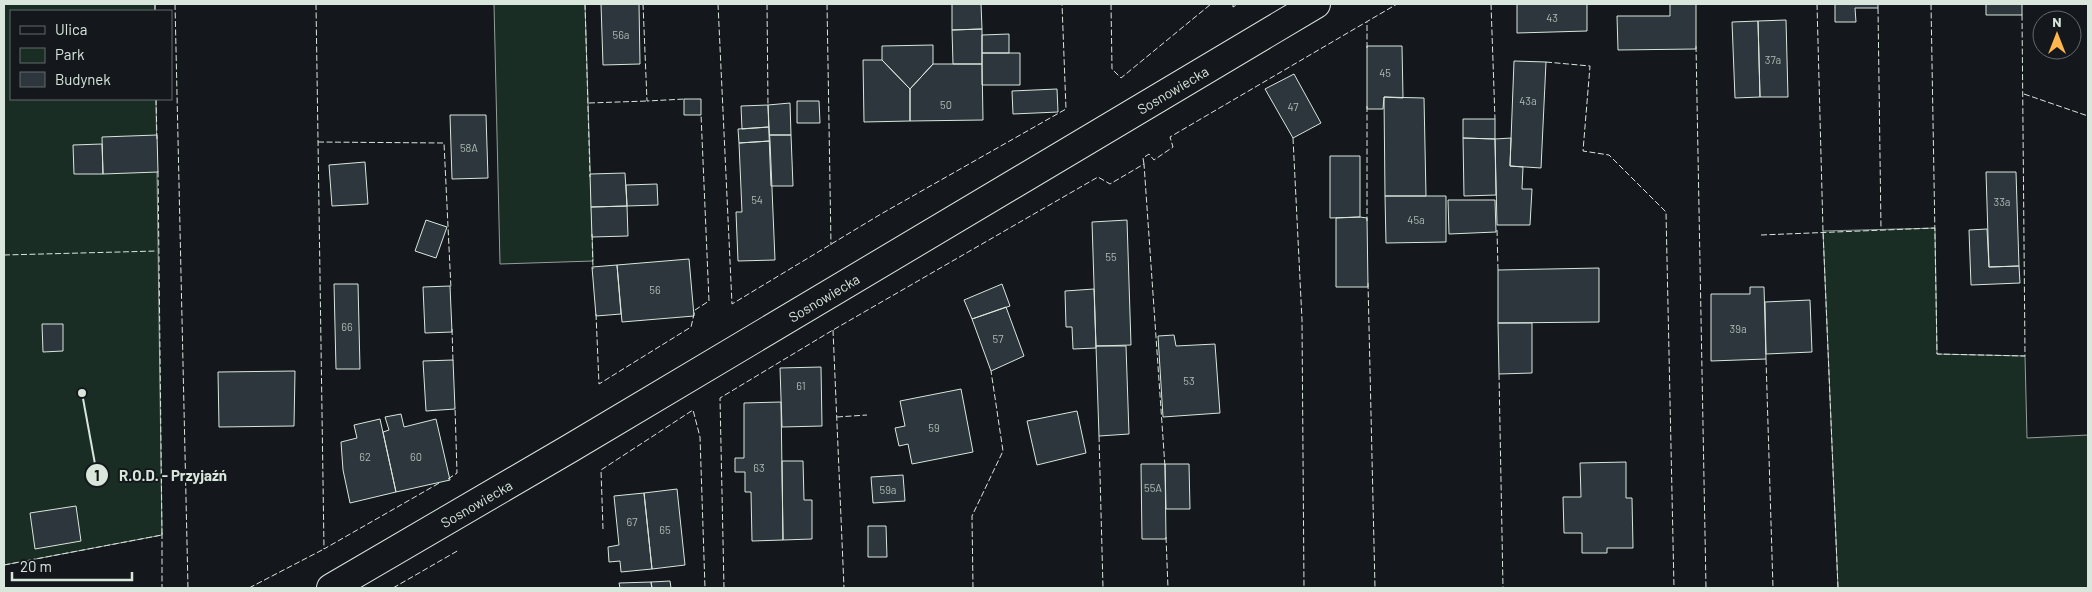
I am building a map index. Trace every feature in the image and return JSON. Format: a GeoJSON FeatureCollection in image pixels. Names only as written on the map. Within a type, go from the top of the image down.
{"type":"FeatureCollection","features":[{"type":"Feature","properties":{"kind":"street","name":"Sosnowiecka"},"geometry":{"type":"LineString","coordinates":[[332,588],[595,434],[1316,4]]}},
{"type":"Feature","properties":{"kind":"green space"},"geometry":{"type":"Polygon","coordinates":[[[4,4],[155,4],[155,10],[10,10],[10,100],[156,100],[162,535],[4,565],[4,4]]]}},
{"type":"Feature","properties":{"kind":"green space"},"geometry":{"type":"Polygon","coordinates":[[[494,4],[585,4],[593,261],[500,264],[494,4]]]}},
{"type":"Feature","properties":{"kind":"green space"},"geometry":{"type":"Polygon","coordinates":[[[1935,228],[1937,354],[2025,356],[2027,438],[2088,435],[2088,588],[1838,588],[1823,231],[1935,228]]]}},
{"type":"Feature","properties":{"kind":"building"},"geometry":{"type":"Polygon","coordinates":[[[601,4],[639,4],[640,64],[603,65],[601,4]]]}},
{"type":"Feature","properties":{"kind":"building"},"geometry":{"type":"Polygon","coordinates":[[[952,4],[981,4],[982,29],[952,30],[952,4]]]}},
{"type":"Feature","properties":{"kind":"building"},"geometry":{"type":"Polygon","coordinates":[[[1517,4],[1587,4],[1587,31],[1517,33],[1517,4]]]}},
{"type":"Feature","properties":{"kind":"building"},"geometry":{"type":"Polygon","coordinates":[[[1670,4],[1696,4],[1696,49],[1618,50],[1617,16],[1670,16],[1670,4]]]}},
{"type":"Feature","properties":{"kind":"building"},"geometry":{"type":"Polygon","coordinates":[[[1835,4],[1878,4],[1878,8],[1855,8],[1856,22],[1835,22],[1835,4]]]}},
{"type":"Feature","properties":{"kind":"building"},"geometry":{"type":"Polygon","coordinates":[[[1986,4],[2022,4],[2022,15],[1986,15],[1986,4]]]}},
{"type":"Feature","properties":{"kind":"building"},"geometry":{"type":"Polygon","coordinates":[[[1786,20],[1788,97],[1760,97],[1758,21],[1786,20]]]}},
{"type":"Feature","properties":{"kind":"building"},"geometry":{"type":"Polygon","coordinates":[[[1758,21],[1760,97],[1735,98],[1732,22],[1758,21]]]}},
{"type":"Feature","properties":{"kind":"building"},"geometry":{"type":"Polygon","coordinates":[[[982,29],[982,64],[953,64],[952,30],[982,29]]]}},
{"type":"Feature","properties":{"kind":"building"},"geometry":{"type":"Polygon","coordinates":[[[1009,34],[1009,53],[982,53],[982,35],[1009,34]]]}},
{"type":"Feature","properties":{"kind":"building"},"geometry":{"type":"Polygon","coordinates":[[[933,45],[933,64],[910,89],[882,60],[882,46],[933,45]]]}},
{"type":"Feature","properties":{"kind":"building"},"geometry":{"type":"Polygon","coordinates":[[[1367,46],[1402,46],[1403,98],[1384,97],[1383,109],[1367,109],[1367,46]]]}},
{"type":"Feature","properties":{"kind":"building"},"geometry":{"type":"Polygon","coordinates":[[[982,53],[1020,53],[1020,85],[982,85],[982,53]]]}},
{"type":"Feature","properties":{"kind":"building"},"geometry":{"type":"Polygon","coordinates":[[[863,60],[882,60],[910,89],[910,121],[864,122],[863,60]]]}},
{"type":"Feature","properties":{"kind":"building"},"geometry":{"type":"Polygon","coordinates":[[[1514,61],[1546,62],[1541,168],[1510,166],[1514,61]]]}},
{"type":"Feature","properties":{"kind":"building"},"geometry":{"type":"Polygon","coordinates":[[[933,64],[982,64],[983,120],[910,121],[910,89],[933,64]]]}},
{"type":"Feature","properties":{"kind":"building"},"geometry":{"type":"Polygon","coordinates":[[[1294,74],[1321,123],[1293,138],[1265,89],[1294,74]]]}},
{"type":"Feature","properties":{"kind":"building"},"geometry":{"type":"Polygon","coordinates":[[[1057,89],[1058,112],[1013,114],[1012,91],[1057,89]]]}},
{"type":"Feature","properties":{"kind":"building"},"geometry":{"type":"Polygon","coordinates":[[[1384,97],[1424,98],[1426,196],[1385,196],[1384,97]]]}},
{"type":"Feature","properties":{"kind":"building"},"geometry":{"type":"Polygon","coordinates":[[[684,99],[701,99],[701,115],[684,115],[684,99]]]}},
{"type":"Feature","properties":{"kind":"building"},"geometry":{"type":"Polygon","coordinates":[[[797,101],[819,101],[820,123],[797,123],[797,101]]]}},
{"type":"Feature","properties":{"kind":"building"},"geometry":{"type":"Polygon","coordinates":[[[790,103],[791,135],[769,135],[768,105],[790,103]]]}},
{"type":"Feature","properties":{"kind":"building"},"geometry":{"type":"Polygon","coordinates":[[[768,105],[769,127],[742,129],[741,106],[768,105]]]}},
{"type":"Feature","properties":{"kind":"building"},"geometry":{"type":"Polygon","coordinates":[[[450,115],[486,115],[488,178],[452,179],[450,115]]]}},
{"type":"Feature","properties":{"kind":"building"},"geometry":{"type":"Polygon","coordinates":[[[1463,119],[1495,119],[1495,139],[1463,138],[1463,119]]]}},
{"type":"Feature","properties":{"kind":"building"},"geometry":{"type":"Polygon","coordinates":[[[769,127],[770,141],[739,143],[738,129],[769,127]]]}},
{"type":"Feature","properties":{"kind":"building"},"geometry":{"type":"Polygon","coordinates":[[[157,135],[158,172],[103,174],[102,137],[157,135]]]}},
{"type":"Feature","properties":{"kind":"building"},"geometry":{"type":"Polygon","coordinates":[[[769,135],[791,135],[793,186],[771,186],[769,135]]]}},
{"type":"Feature","properties":{"kind":"building"},"geometry":{"type":"Polygon","coordinates":[[[1463,138],[1495,139],[1496,195],[1464,196],[1463,138]]]}},
{"type":"Feature","properties":{"kind":"building"},"geometry":{"type":"Polygon","coordinates":[[[1511,138],[1510,166],[1523,167],[1522,189],[1532,189],[1530,225],[1497,225],[1495,139],[1511,138]]]}},
{"type":"Feature","properties":{"kind":"building"},"geometry":{"type":"Polygon","coordinates":[[[770,141],[775,260],[738,261],[736,212],[742,212],[739,143],[770,141]]]}},
{"type":"Feature","properties":{"kind":"building"},"geometry":{"type":"Polygon","coordinates":[[[102,144],[103,174],[74,174],[73,145],[102,144]]]}},
{"type":"Feature","properties":{"kind":"building"},"geometry":{"type":"Polygon","coordinates":[[[1330,156],[1360,156],[1360,217],[1330,218],[1330,156]]]}},
{"type":"Feature","properties":{"kind":"building"},"geometry":{"type":"Polygon","coordinates":[[[365,162],[368,204],[332,206],[329,165],[365,162]]]}},
{"type":"Feature","properties":{"kind":"building"},"geometry":{"type":"Polygon","coordinates":[[[1986,172],[2016,172],[2019,266],[1989,267],[1986,172]]]}},
{"type":"Feature","properties":{"kind":"building"},"geometry":{"type":"Polygon","coordinates":[[[625,173],[627,206],[591,207],[590,174],[625,173]]]}},
{"type":"Feature","properties":{"kind":"building"},"geometry":{"type":"Polygon","coordinates":[[[657,184],[658,205],[627,206],[626,185],[657,184]]]}},
{"type":"Feature","properties":{"kind":"building"},"geometry":{"type":"Polygon","coordinates":[[[1385,196],[1446,196],[1446,242],[1386,243],[1385,196]]]}},
{"type":"Feature","properties":{"kind":"building"},"geometry":{"type":"Polygon","coordinates":[[[1448,200],[1495,200],[1496,232],[1449,234],[1448,200]]]}},
{"type":"Feature","properties":{"kind":"building"},"geometry":{"type":"Polygon","coordinates":[[[627,206],[628,236],[592,237],[591,207],[627,206]]]}},
{"type":"Feature","properties":{"kind":"building"},"geometry":{"type":"Polygon","coordinates":[[[1336,218],[1367,218],[1368,287],[1336,287],[1336,218]]]}},
{"type":"Feature","properties":{"kind":"building"},"geometry":{"type":"Polygon","coordinates":[[[426,220],[447,227],[436,258],[415,251],[426,220]]]}},
{"type":"Feature","properties":{"kind":"building"},"geometry":{"type":"Polygon","coordinates":[[[1127,220],[1131,345],[1096,346],[1092,222],[1127,220]]]}},
{"type":"Feature","properties":{"kind":"building"},"geometry":{"type":"Polygon","coordinates":[[[1987,229],[1989,267],[2019,266],[2020,283],[1971,285],[1969,230],[1987,229]]]}},
{"type":"Feature","properties":{"kind":"building"},"geometry":{"type":"Polygon","coordinates":[[[689,259],[694,316],[622,322],[617,265],[689,259]]]}},
{"type":"Feature","properties":{"kind":"building"},"geometry":{"type":"Polygon","coordinates":[[[617,265],[621,314],[596,316],[592,267],[617,265]]]}},
{"type":"Feature","properties":{"kind":"building"},"geometry":{"type":"Polygon","coordinates":[[[1599,268],[1599,322],[1498,323],[1498,270],[1599,268]]]}},
{"type":"Feature","properties":{"kind":"building"},"geometry":{"type":"Polygon","coordinates":[[[334,284],[358,284],[360,369],[336,369],[334,284]]]}},
{"type":"Feature","properties":{"kind":"building"},"geometry":{"type":"Polygon","coordinates":[[[1002,284],[1010,306],[972,319],[964,300],[1002,284]]]}},
{"type":"Feature","properties":{"kind":"building"},"geometry":{"type":"Polygon","coordinates":[[[450,286],[452,332],[425,333],[423,287],[450,286]]]}},
{"type":"Feature","properties":{"kind":"building"},"geometry":{"type":"Polygon","coordinates":[[[1750,287],[1764,287],[1766,359],[1711,361],[1711,294],[1750,294],[1750,287]]]}},
{"type":"Feature","properties":{"kind":"building"},"geometry":{"type":"Polygon","coordinates":[[[1094,289],[1096,348],[1073,349],[1072,327],[1066,327],[1065,291],[1094,289]]]}},
{"type":"Feature","properties":{"kind":"building"},"geometry":{"type":"Polygon","coordinates":[[[1810,300],[1812,352],[1766,354],[1765,302],[1810,300]]]}},
{"type":"Feature","properties":{"kind":"building"},"geometry":{"type":"Polygon","coordinates":[[[1006,307],[1024,356],[991,371],[972,319],[1006,307]]]}},
{"type":"Feature","properties":{"kind":"building"},"geometry":{"type":"Polygon","coordinates":[[[1498,323],[1532,323],[1532,373],[1499,374],[1498,323]]]}},
{"type":"Feature","properties":{"kind":"building"},"geometry":{"type":"Polygon","coordinates":[[[42,324],[63,324],[63,351],[43,352],[42,324]]]}},
{"type":"Feature","properties":{"kind":"building"},"geometry":{"type":"Polygon","coordinates":[[[1174,335],[1176,346],[1215,344],[1220,413],[1163,417],[1158,336],[1174,335]]]}},
{"type":"Feature","properties":{"kind":"building"},"geometry":{"type":"Polygon","coordinates":[[[1096,346],[1126,346],[1129,434],[1099,436],[1096,346]]]}},
{"type":"Feature","properties":{"kind":"building"},"geometry":{"type":"Polygon","coordinates":[[[453,360],[455,409],[426,411],[423,361],[453,360]]]}},
{"type":"Feature","properties":{"kind":"building"},"geometry":{"type":"Polygon","coordinates":[[[821,367],[822,426],[782,427],[780,368],[821,367]]]}},
{"type":"Feature","properties":{"kind":"building"},"geometry":{"type":"Polygon","coordinates":[[[295,371],[294,426],[219,427],[218,372],[295,371]]]}},
{"type":"Feature","properties":{"kind":"building"},"geometry":{"type":"Polygon","coordinates":[[[961,389],[973,452],[912,464],[908,444],[899,446],[895,428],[905,426],[900,401],[961,389]]]}},
{"type":"Feature","properties":{"kind":"building"},"geometry":{"type":"Polygon","coordinates":[[[781,402],[783,540],[752,541],[751,492],[745,492],[745,472],[735,472],[735,458],[744,458],[744,403],[781,402]]]}},
{"type":"Feature","properties":{"kind":"building"},"geometry":{"type":"Polygon","coordinates":[[[1077,411],[1086,453],[1037,465],[1027,421],[1077,411]]]}},
{"type":"Feature","properties":{"kind":"building"},"geometry":{"type":"Polygon","coordinates":[[[401,414],[404,427],[436,419],[450,480],[396,492],[383,432],[389,430],[385,417],[401,414]]]}},
{"type":"Feature","properties":{"kind":"building"},"geometry":{"type":"Polygon","coordinates":[[[380,419],[396,492],[350,503],[343,470],[341,442],[357,438],[354,425],[380,419]]]}},
{"type":"Feature","properties":{"kind":"building"},"geometry":{"type":"Polygon","coordinates":[[[782,461],[803,461],[804,500],[812,500],[812,539],[783,540],[782,461]]]}},
{"type":"Feature","properties":{"kind":"building"},"geometry":{"type":"Polygon","coordinates":[[[1626,462],[1626,498],[1632,498],[1633,548],[1607,548],[1607,553],[1582,553],[1582,533],[1564,533],[1563,497],[1581,497],[1580,463],[1626,462]]]}},
{"type":"Feature","properties":{"kind":"building"},"geometry":{"type":"Polygon","coordinates":[[[1141,464],[1165,464],[1166,539],[1142,539],[1141,464]]]}},
{"type":"Feature","properties":{"kind":"building"},"geometry":{"type":"Polygon","coordinates":[[[1165,464],[1189,464],[1190,509],[1166,509],[1165,464]]]}},
{"type":"Feature","properties":{"kind":"building"},"geometry":{"type":"Polygon","coordinates":[[[903,475],[905,501],[873,503],[871,477],[903,475]]]}},
{"type":"Feature","properties":{"kind":"building"},"geometry":{"type":"Polygon","coordinates":[[[677,489],[685,565],[652,569],[644,493],[677,489]]]}},
{"type":"Feature","properties":{"kind":"building"},"geometry":{"type":"Polygon","coordinates":[[[644,493],[652,569],[621,572],[620,561],[609,562],[608,547],[619,545],[614,496],[644,493]]]}},
{"type":"Feature","properties":{"kind":"building"},"geometry":{"type":"Polygon","coordinates":[[[76,506],[81,541],[35,549],[30,513],[76,506]]]}},
{"type":"Feature","properties":{"kind":"building"},"geometry":{"type":"Polygon","coordinates":[[[868,526],[886,526],[887,557],[868,557],[868,526]]]}},
{"type":"Feature","properties":{"kind":"building"},"geometry":{"type":"Polygon","coordinates":[[[670,581],[671,588],[652,588],[651,582],[670,581]]]}},
{"type":"Feature","properties":{"kind":"building"},"geometry":{"type":"Polygon","coordinates":[[[651,582],[652,588],[620,588],[619,583],[651,582]]]}},
{"type":"Feature","properties":{"kind":"fence"},"geometry":{"type":"LineString","coordinates":[[155,4],[155,10]]}},
{"type":"Feature","properties":{"kind":"fence"},"geometry":{"type":"LineString","coordinates":[[175,4],[188,588]]}},
{"type":"Feature","properties":{"kind":"fence"},"geometry":{"type":"LineString","coordinates":[[316,4],[324,549],[441,482]]}},
{"type":"Feature","properties":{"kind":"fence"},"geometry":{"type":"LineString","coordinates":[[585,4],[590,177]]}},
{"type":"Feature","properties":{"kind":"fence"},"geometry":{"type":"LineString","coordinates":[[643,4],[647,101],[685,99]]}},
{"type":"Feature","properties":{"kind":"fence"},"geometry":{"type":"LineString","coordinates":[[718,4],[732,304],[881,214],[1066,109],[1062,4]]}},
{"type":"Feature","properties":{"kind":"fence"},"geometry":{"type":"LineString","coordinates":[[767,4],[768,105]]}},
{"type":"Feature","properties":{"kind":"fence"},"geometry":{"type":"LineString","coordinates":[[827,4],[831,245]]}},
{"type":"Feature","properties":{"kind":"fence"},"geometry":{"type":"LineString","coordinates":[[1111,4],[1112,69],[1121,78],[1211,4]]}},
{"type":"Feature","properties":{"kind":"fence"},"geometry":{"type":"LineString","coordinates":[[1233,4],[1233,7],[1238,4]]}},
{"type":"Feature","properties":{"kind":"fence"},"geometry":{"type":"LineString","coordinates":[[1144,164],[1143,158],[1149,154],[1154,160],[1173,147],[1170,137],[1397,4]]}},
{"type":"Feature","properties":{"kind":"fence"},"geometry":{"type":"LineString","coordinates":[[1491,4],[1495,119]]}},
{"type":"Feature","properties":{"kind":"fence"},"geometry":{"type":"LineString","coordinates":[[1817,4],[1823,231],[1838,588]]}},
{"type":"Feature","properties":{"kind":"fence"},"geometry":{"type":"LineString","coordinates":[[1931,4],[1937,354],[2025,356],[2022,13]]}},
{"type":"Feature","properties":{"kind":"fence"},"geometry":{"type":"LineString","coordinates":[[1878,8],[1881,229]]}},
{"type":"Feature","properties":{"kind":"fence"},"geometry":{"type":"LineString","coordinates":[[1367,22],[1367,48]]}},
{"type":"Feature","properties":{"kind":"fence"},"geometry":{"type":"LineString","coordinates":[[1696,46],[1706,588]]}},
{"type":"Feature","properties":{"kind":"fence"},"geometry":{"type":"LineString","coordinates":[[1546,62],[1590,66],[1583,151],[1609,155],[1666,212],[1674,588]]}},
{"type":"Feature","properties":{"kind":"fence"},"geometry":{"type":"LineString","coordinates":[[2024,94],[2088,116]]}},
{"type":"Feature","properties":{"kind":"fence"},"geometry":{"type":"LineString","coordinates":[[156,100],[157,139]]}},
{"type":"Feature","properties":{"kind":"fence"},"geometry":{"type":"LineString","coordinates":[[589,103],[647,101]]}},
{"type":"Feature","properties":{"kind":"fence"},"geometry":{"type":"LineString","coordinates":[[1367,106],[1367,221]]}},
{"type":"Feature","properties":{"kind":"fence"},"geometry":{"type":"LineString","coordinates":[[596,314],[599,384],[691,327],[695,310],[709,301],[701,114]]}},
{"type":"Feature","properties":{"kind":"fence"},"geometry":{"type":"LineString","coordinates":[[1293,138],[1302,320],[1304,588]]}},
{"type":"Feature","properties":{"kind":"fence"},"geometry":{"type":"LineString","coordinates":[[318,142],[444,143],[451,289]]}},
{"type":"Feature","properties":{"kind":"fence"},"geometry":{"type":"LineString","coordinates":[[724,588],[720,398],[833,330],[1098,177],[1110,184],[1144,164],[1165,467]]}},
{"type":"Feature","properties":{"kind":"fence"},"geometry":{"type":"LineString","coordinates":[[4,565],[162,535],[158,169]]}},
{"type":"Feature","properties":{"kind":"fence"},"geometry":{"type":"LineString","coordinates":[[1761,235],[1935,228]]}},
{"type":"Feature","properties":{"kind":"fence"},"geometry":{"type":"LineString","coordinates":[[1497,230],[1498,270]]}},
{"type":"Feature","properties":{"kind":"fence"},"geometry":{"type":"LineString","coordinates":[[592,234],[593,269]]}},
{"type":"Feature","properties":{"kind":"fence"},"geometry":{"type":"LineString","coordinates":[[4,255],[157,251]]}},
{"type":"Feature","properties":{"kind":"fence"},"geometry":{"type":"LineString","coordinates":[[1368,283],[1375,588]]}},
{"type":"Feature","properties":{"kind":"fence"},"geometry":{"type":"LineString","coordinates":[[452,329],[453,362]]}},
{"type":"Feature","properties":{"kind":"fence"},"geometry":{"type":"LineString","coordinates":[[833,330],[844,588]]}},
{"type":"Feature","properties":{"kind":"fence"},"geometry":{"type":"LineString","coordinates":[[1766,359],[1773,588]]}},
{"type":"Feature","properties":{"kind":"fence"},"geometry":{"type":"LineString","coordinates":[[973,588],[972,516],[1003,451],[991,371]]}},
{"type":"Feature","properties":{"kind":"fence"},"geometry":{"type":"LineString","coordinates":[[1499,374],[1503,588]]}},
{"type":"Feature","properties":{"kind":"fence"},"geometry":{"type":"LineString","coordinates":[[448,479],[457,473],[455,407]]}},
{"type":"Feature","properties":{"kind":"fence"},"geometry":{"type":"LineString","coordinates":[[603,529],[601,470],[693,410],[700,437],[705,588]]}},
{"type":"Feature","properties":{"kind":"fence"},"geometry":{"type":"LineString","coordinates":[[837,417],[867,415]]}},
{"type":"Feature","properties":{"kind":"fence"},"geometry":{"type":"LineString","coordinates":[[1099,436],[1103,588]]}},
{"type":"Feature","properties":{"kind":"fence"},"geometry":{"type":"LineString","coordinates":[[162,533],[162,588]]}},
{"type":"Feature","properties":{"kind":"fence"},"geometry":{"type":"LineString","coordinates":[[1166,537],[1168,588]]}},
{"type":"Feature","properties":{"kind":"fence"},"geometry":{"type":"LineString","coordinates":[[249,588],[324,549]]}},
{"type":"Feature","properties":{"kind":"fence"},"geometry":{"type":"LineString","coordinates":[[393,588],[459,550]]}},
{"type":"Feature","properties":{"kind":"place","name":"R.O.D. - Przyjaźń"},"geometry":{"type":"Point","coordinates":[82,393]}}]}
